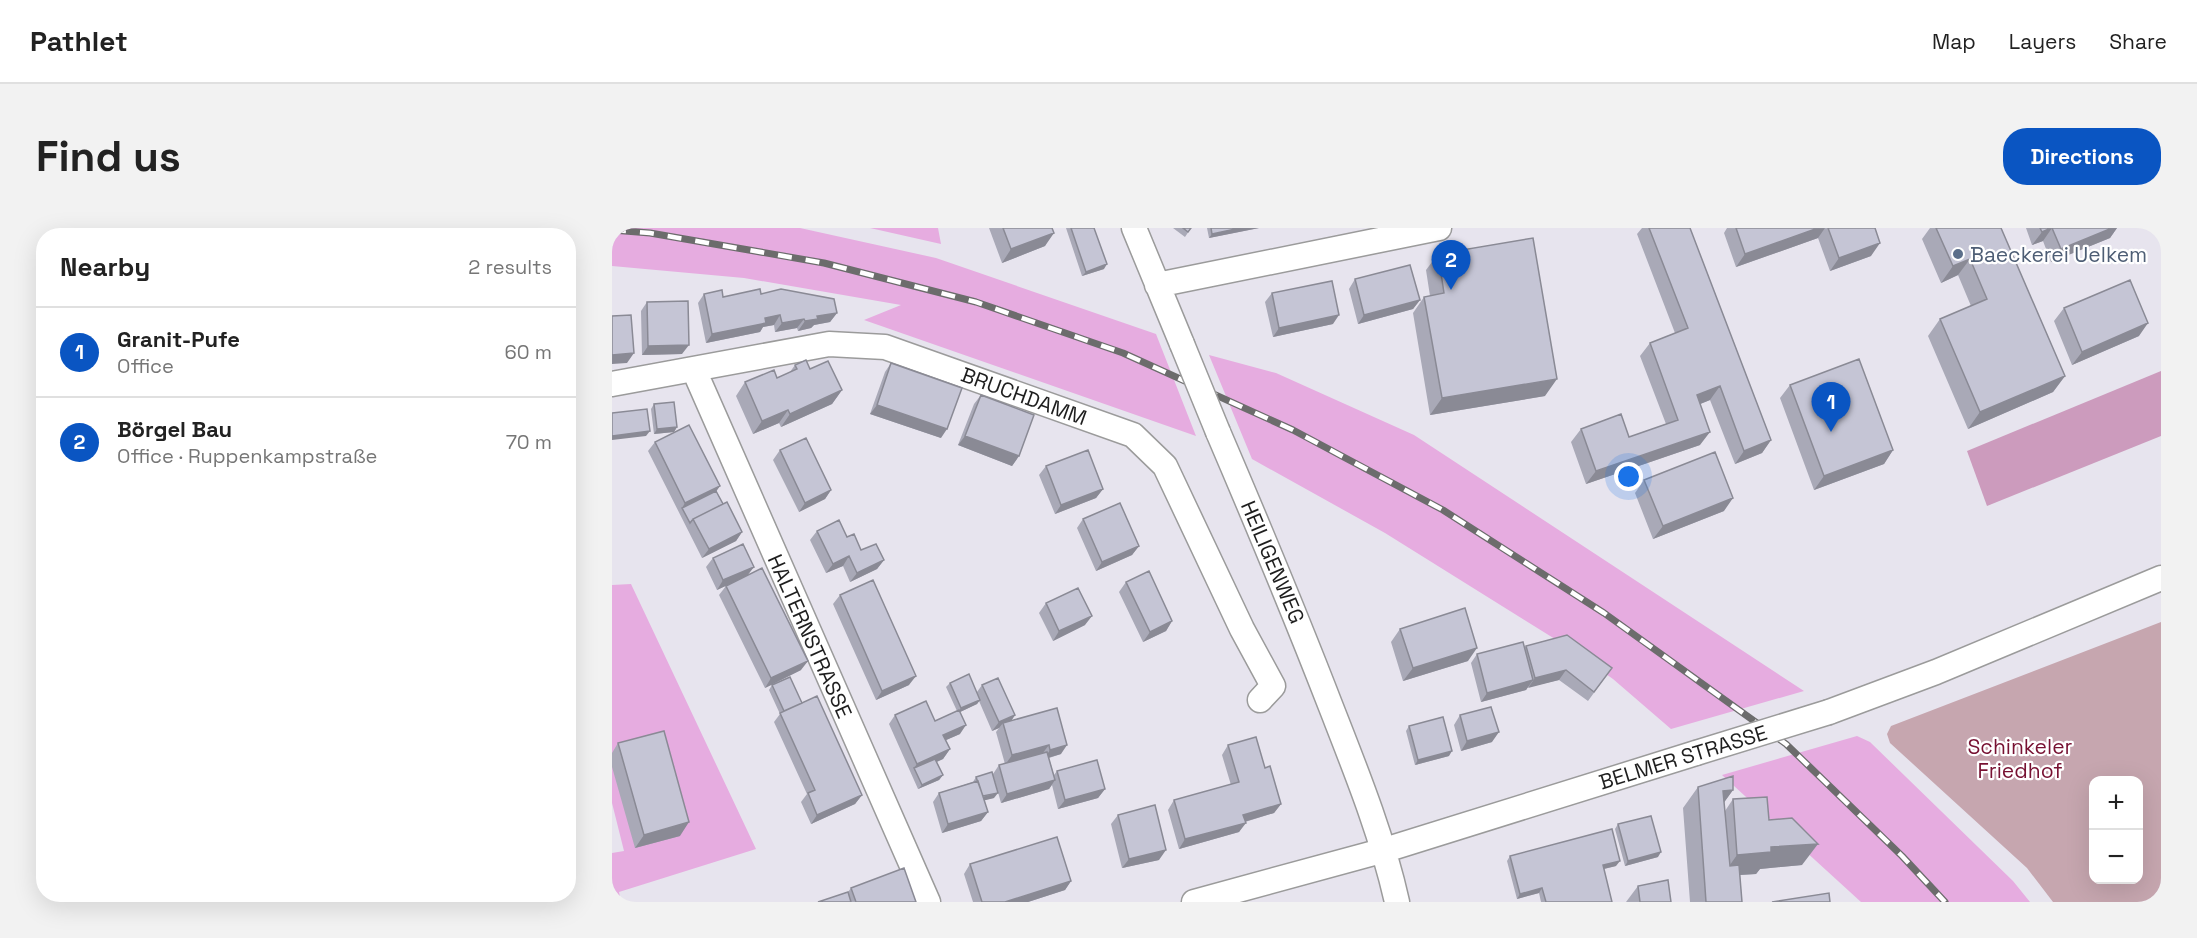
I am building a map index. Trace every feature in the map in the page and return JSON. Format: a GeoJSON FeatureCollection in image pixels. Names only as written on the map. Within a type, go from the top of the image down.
{"type":"FeatureCollection","features":[{"type":"Feature","properties":{"kind":"street","name":"HEILIGENWEG"},"geometry":{"type":"LineString","coordinates":[[1134,228],[1298,622],[1385,850],[1397,902]]}},
{"type":"Feature","properties":{"kind":"street"},"geometry":{"type":"LineString","coordinates":[[1158,285],[1438,228]]}},
{"type":"Feature","properties":{"kind":"street","name":"BRUCHDAMM"},"geometry":{"type":"LineString","coordinates":[[612,384],[829,344],[885,346],[1133,435],[1165,466],[1242,628],[1273,687],[1260,700]]}},
{"type":"Feature","properties":{"kind":"street","name":"HALTERNSTRASSE"},"geometry":{"type":"LineString","coordinates":[[694,370],[928,902]]}},
{"type":"Feature","properties":{"kind":"street","name":"BELMER STRASSE"},"geometry":{"type":"LineString","coordinates":[[1194,902],[1385,850],[1829,712],[1936,672],[2161,578]]}},
{"type":"Feature","properties":{"kind":"shaded area"},"geometry":{"type":"Polygon","coordinates":[[[612,228],[800,228],[936,258],[1156,334],[1196,436],[864,320],[901,305],[744,278],[612,266],[612,228]]]}},
{"type":"Feature","properties":{"kind":"shaded area"},"geometry":{"type":"Polygon","coordinates":[[[870,228],[938,228],[941,244],[870,228]]]}},
{"type":"Feature","properties":{"kind":"shaded area"},"geometry":{"type":"Polygon","coordinates":[[[1209,355],[1276,373],[1414,435],[1804,691],[1671,729],[1613,679],[1563,644],[1385,533],[1252,459],[1209,355]]]}},
{"type":"Feature","properties":{"kind":"shaded area"},"geometry":{"type":"Polygon","coordinates":[[[2161,371],[2161,436],[1987,506],[1967,451],[2161,371]]]}},
{"type":"Feature","properties":{"kind":"shaded area"},"geometry":{"type":"Polygon","coordinates":[[[631,584],[756,849],[619,892],[621,902],[612,902],[612,853],[624,851],[612,803],[612,585],[631,584]]]}},
{"type":"Feature","properties":{"kind":"shaded area"},"geometry":{"type":"Polygon","coordinates":[[[1857,736],[1870,742],[2013,881],[2030,902],[1861,902],[1722,775],[1857,736]]]}},
{"type":"Feature","properties":{"kind":"green space","name":"Schinkeler Friedhof"},"geometry":{"type":"Polygon","coordinates":[[[2161,622],[2161,902],[2053,902],[2027,868],[1890,743],[1887,734],[1891,726],[2161,622]]]}},
{"type":"Feature","properties":{"kind":"building"},"geometry":{"type":"Polygon","coordinates":[[[1003,228],[1052,228],[1054,233],[1011,249],[1003,228]]]}},
{"type":"Feature","properties":{"kind":"building"},"geometry":{"type":"Polygon","coordinates":[[[1071,228],[1094,228],[1107,264],[1086,272],[1071,228]]]}},
{"type":"Feature","properties":{"kind":"building"},"geometry":{"type":"Polygon","coordinates":[[[1211,228],[1240,228],[1212,234],[1211,228]]]}},
{"type":"Feature","properties":{"kind":"building"},"geometry":{"type":"Polygon","coordinates":[[[1649,228],[1690,228],[1771,440],[1744,451],[1720,386],[1697,395],[1710,432],[1596,471],[1581,429],[1621,414],[1629,437],[1678,420],[1650,343],[1688,328],[1649,228]]]}},
{"type":"Feature","properties":{"kind":"building"},"geometry":{"type":"Polygon","coordinates":[[[1736,228],[1818,228],[1745,254],[1736,228]]]}},
{"type":"Feature","properties":{"kind":"building"},"geometry":{"type":"Polygon","coordinates":[[[1828,228],[1875,228],[1880,243],[1839,258],[1828,228]]]}},
{"type":"Feature","properties":{"kind":"building"},"geometry":{"type":"Polygon","coordinates":[[[1936,228],[2001,228],[2065,376],[1980,412],[1940,319],[1987,299],[1970,259],[1953,266],[1936,228]]]}},
{"type":"Feature","properties":{"kind":"building"},"geometry":{"type":"Polygon","coordinates":[[[2052,228],[2112,228],[2061,249],[2052,228]]]}},
{"type":"Feature","properties":{"kind":"building"},"geometry":{"type":"Polygon","coordinates":[[[1533,238],[1557,379],[1442,398],[1424,297],[1444,293],[1438,254],[1533,238]]]}},
{"type":"Feature","properties":{"kind":"building"},"geometry":{"type":"Polygon","coordinates":[[[1410,265],[1420,300],[1364,315],[1355,279],[1410,265]]]}},
{"type":"Feature","properties":{"kind":"building"},"geometry":{"type":"Polygon","coordinates":[[[2130,280],[2148,323],[2082,352],[2064,308],[2130,280]]]}},
{"type":"Feature","properties":{"kind":"building"},"geometry":{"type":"Polygon","coordinates":[[[1332,281],[1339,315],[1279,328],[1272,293],[1332,281]]]}},
{"type":"Feature","properties":{"kind":"building"},"geometry":{"type":"Polygon","coordinates":[[[760,289],[761,294],[781,289],[834,299],[837,313],[817,316],[818,319],[782,323],[780,315],[765,318],[766,323],[712,334],[704,294],[722,290],[723,297],[760,289]]]}},
{"type":"Feature","properties":{"kind":"building"},"geometry":{"type":"Polygon","coordinates":[[[688,301],[689,345],[648,346],[647,302],[688,301]]]}},
{"type":"Feature","properties":{"kind":"building"},"geometry":{"type":"Polygon","coordinates":[[[631,315],[634,353],[612,355],[612,316],[631,315]]]}},
{"type":"Feature","properties":{"kind":"building"},"geometry":{"type":"Polygon","coordinates":[[[1859,359],[1893,450],[1824,476],[1790,385],[1859,359]]]}},
{"type":"Feature","properties":{"kind":"building"},"geometry":{"type":"Polygon","coordinates":[[[806,360],[810,369],[828,361],[842,390],[790,414],[788,410],[762,421],[745,382],[774,370],[777,378],[797,369],[795,365],[806,360]]]}},
{"type":"Feature","properties":{"kind":"building"},"geometry":{"type":"Polygon","coordinates":[[[891,363],[962,388],[947,429],[877,405],[891,363]]]}},
{"type":"Feature","properties":{"kind":"building"},"geometry":{"type":"Polygon","coordinates":[[[981,395],[1034,415],[1019,456],[965,436],[981,395]]]}},
{"type":"Feature","properties":{"kind":"building"},"geometry":{"type":"Polygon","coordinates":[[[674,402],[677,427],[657,429],[654,404],[674,402]]]}},
{"type":"Feature","properties":{"kind":"building"},"geometry":{"type":"Polygon","coordinates":[[[647,409],[650,431],[612,436],[612,413],[647,409]]]}},
{"type":"Feature","properties":{"kind":"building"},"geometry":{"type":"Polygon","coordinates":[[[689,425],[720,486],[685,503],[655,442],[689,425]]]}},
{"type":"Feature","properties":{"kind":"building"},"geometry":{"type":"Polygon","coordinates":[[[806,438],[831,490],[805,503],[780,450],[806,438]]]}},
{"type":"Feature","properties":{"kind":"building"},"geometry":{"type":"Polygon","coordinates":[[[1088,450],[1103,489],[1061,505],[1046,466],[1088,450]]]}},
{"type":"Feature","properties":{"kind":"building"},"geometry":{"type":"Polygon","coordinates":[[[1715,452],[1733,498],[1663,526],[1644,480],[1715,452]]]}},
{"type":"Feature","properties":{"kind":"building"},"geometry":{"type":"Polygon","coordinates":[[[716,491],[723,504],[693,519],[690,523],[682,508],[716,491]]]}},
{"type":"Feature","properties":{"kind":"building"},"geometry":{"type":"Polygon","coordinates":[[[727,502],[742,532],[709,549],[693,519],[727,502]]]}},
{"type":"Feature","properties":{"kind":"building"},"geometry":{"type":"Polygon","coordinates":[[[1120,503],[1139,546],[1102,562],[1083,519],[1120,503]]]}},
{"type":"Feature","properties":{"kind":"building"},"geometry":{"type":"Polygon","coordinates":[[[839,520],[847,537],[854,534],[861,550],[876,544],[884,560],[857,573],[849,556],[833,564],[817,531],[839,520]]]}},
{"type":"Feature","properties":{"kind":"building"},"geometry":{"type":"Polygon","coordinates":[[[743,544],[754,567],[723,580],[713,558],[743,544]]]}},
{"type":"Feature","properties":{"kind":"building"},"geometry":{"type":"Polygon","coordinates":[[[762,568],[808,661],[771,678],[726,586],[762,568]]]}},
{"type":"Feature","properties":{"kind":"building"},"geometry":{"type":"Polygon","coordinates":[[[1149,571],[1172,621],[1150,632],[1126,582],[1149,571]]]}},
{"type":"Feature","properties":{"kind":"building"},"geometry":{"type":"Polygon","coordinates":[[[873,580],[916,676],[882,691],[840,595],[873,580]]]}},
{"type":"Feature","properties":{"kind":"building"},"geometry":{"type":"Polygon","coordinates":[[[1078,588],[1092,616],[1059,631],[1046,603],[1078,588]]]}},
{"type":"Feature","properties":{"kind":"building"},"geometry":{"type":"Polygon","coordinates":[[[1465,608],[1477,648],[1413,668],[1400,629],[1465,608]]]}},
{"type":"Feature","properties":{"kind":"building"},"geometry":{"type":"Polygon","coordinates":[[[1567,635],[1612,668],[1594,692],[1566,670],[1535,678],[1526,646],[1567,635]]]}},
{"type":"Feature","properties":{"kind":"building"},"geometry":{"type":"Polygon","coordinates":[[[1523,642],[1533,680],[1487,693],[1477,654],[1523,642]]]}},
{"type":"Feature","properties":{"kind":"building"},"geometry":{"type":"Polygon","coordinates":[[[969,674],[980,700],[961,708],[950,683],[969,674]]]}},
{"type":"Feature","properties":{"kind":"building"},"geometry":{"type":"Polygon","coordinates":[[[790,677],[802,703],[784,711],[772,685],[790,677]]]}},
{"type":"Feature","properties":{"kind":"building"},"geometry":{"type":"Polygon","coordinates":[[[998,678],[1015,715],[999,722],[982,685],[998,678]]]}},
{"type":"Feature","properties":{"kind":"building"},"geometry":{"type":"Polygon","coordinates":[[[817,696],[862,795],[817,815],[808,793],[815,790],[780,713],[817,696]]]}},
{"type":"Feature","properties":{"kind":"building"},"geometry":{"type":"Polygon","coordinates":[[[926,701],[935,721],[959,710],[966,725],[943,735],[950,749],[917,764],[895,715],[926,701]]]}},
{"type":"Feature","properties":{"kind":"building"},"geometry":{"type":"Polygon","coordinates":[[[1491,707],[1499,732],[1467,741],[1460,715],[1491,707]]]}},
{"type":"Feature","properties":{"kind":"building"},"geometry":{"type":"Polygon","coordinates":[[[1057,708],[1067,745],[1050,750],[1049,745],[1012,755],[1003,723],[1057,708]]]}},
{"type":"Feature","properties":{"kind":"building"},"geometry":{"type":"Polygon","coordinates":[[[1443,717],[1452,751],[1418,760],[1409,726],[1443,717]]]}},
{"type":"Feature","properties":{"kind":"building"},"geometry":{"type":"Polygon","coordinates":[[[664,731],[689,822],[644,835],[618,743],[664,731]]]}},
{"type":"Feature","properties":{"kind":"building"},"geometry":{"type":"Polygon","coordinates":[[[1256,737],[1265,768],[1270,766],[1281,804],[1243,815],[1246,823],[1185,839],[1174,800],[1239,782],[1228,745],[1256,737]]]}},
{"type":"Feature","properties":{"kind":"building"},"geometry":{"type":"Polygon","coordinates":[[[1047,752],[1055,780],[1007,794],[999,765],[1047,752]]]}},
{"type":"Feature","properties":{"kind":"building"},"geometry":{"type":"Polygon","coordinates":[[[935,759],[943,775],[922,785],[914,768],[935,759]]]}},
{"type":"Feature","properties":{"kind":"building"},"geometry":{"type":"Polygon","coordinates":[[[1097,760],[1105,789],[1065,800],[1057,771],[1097,760]]]}},
{"type":"Feature","properties":{"kind":"building"},"geometry":{"type":"Polygon","coordinates":[[[992,772],[998,793],[983,796],[976,777],[992,772]]]}},
{"type":"Feature","properties":{"kind":"building"},"geometry":{"type":"Polygon","coordinates":[[[1733,776],[1733,790],[1723,791],[1730,866],[1739,865],[1742,902],[1706,902],[1698,787],[1733,776]]]}},
{"type":"Feature","properties":{"kind":"building"},"geometry":{"type":"Polygon","coordinates":[[[978,781],[988,812],[948,824],[939,793],[978,781]]]}},
{"type":"Feature","properties":{"kind":"building"},"geometry":{"type":"Polygon","coordinates":[[[1767,797],[1769,820],[1792,818],[1818,844],[1771,847],[1771,852],[1737,855],[1733,799],[1767,797]]]}},
{"type":"Feature","properties":{"kind":"building"},"geometry":{"type":"Polygon","coordinates":[[[1155,805],[1166,850],[1129,859],[1118,815],[1155,805]]]}},
{"type":"Feature","properties":{"kind":"building"},"geometry":{"type":"Polygon","coordinates":[[[1651,816],[1661,852],[1628,861],[1618,824],[1651,816]]]}},
{"type":"Feature","properties":{"kind":"building"},"geometry":{"type":"Polygon","coordinates":[[[1612,829],[1620,861],[1603,865],[1612,902],[1546,902],[1542,888],[1520,894],[1510,856],[1612,829]]]}},
{"type":"Feature","properties":{"kind":"building"},"geometry":{"type":"Polygon","coordinates":[[[1057,837],[1071,881],[1005,902],[982,902],[970,864],[1057,837]]]}},
{"type":"Feature","properties":{"kind":"building"},"geometry":{"type":"Polygon","coordinates":[[[904,868],[916,902],[856,902],[851,888],[904,868]]]}},
{"type":"Feature","properties":{"kind":"building"},"geometry":{"type":"Polygon","coordinates":[[[1668,880],[1671,902],[1640,902],[1638,886],[1668,880]]]}},
{"type":"Feature","properties":{"kind":"building"},"geometry":{"type":"Polygon","coordinates":[[[848,892],[851,902],[818,902],[848,892]]]}},
{"type":"Feature","properties":{"kind":"building"},"geometry":{"type":"Polygon","coordinates":[[[1829,893],[1830,902],[1772,902],[1829,893]]]}},
{"type":"Feature","properties":{"kind":"railway"},"geometry":{"type":"LineString","coordinates":[[612,230],[650,233],[824,263],[976,302],[1123,353],[1293,430],[1443,510],[1604,613],[1786,744],[1902,856],[1945,902]]}},
{"type":"Feature","properties":{"kind":"place","name":"Baeckerei Uelkem"},"geometry":{"type":"Point","coordinates":[1958,254]}},
{"type":"Feature","properties":{"kind":"place","name":"Börgel Bau"},"geometry":{"type":"Point","coordinates":[1451,290]}},
{"type":"Feature","properties":{"kind":"place","name":"Granit-Pufe"},"geometry":{"type":"Point","coordinates":[1831,432]}}]}
